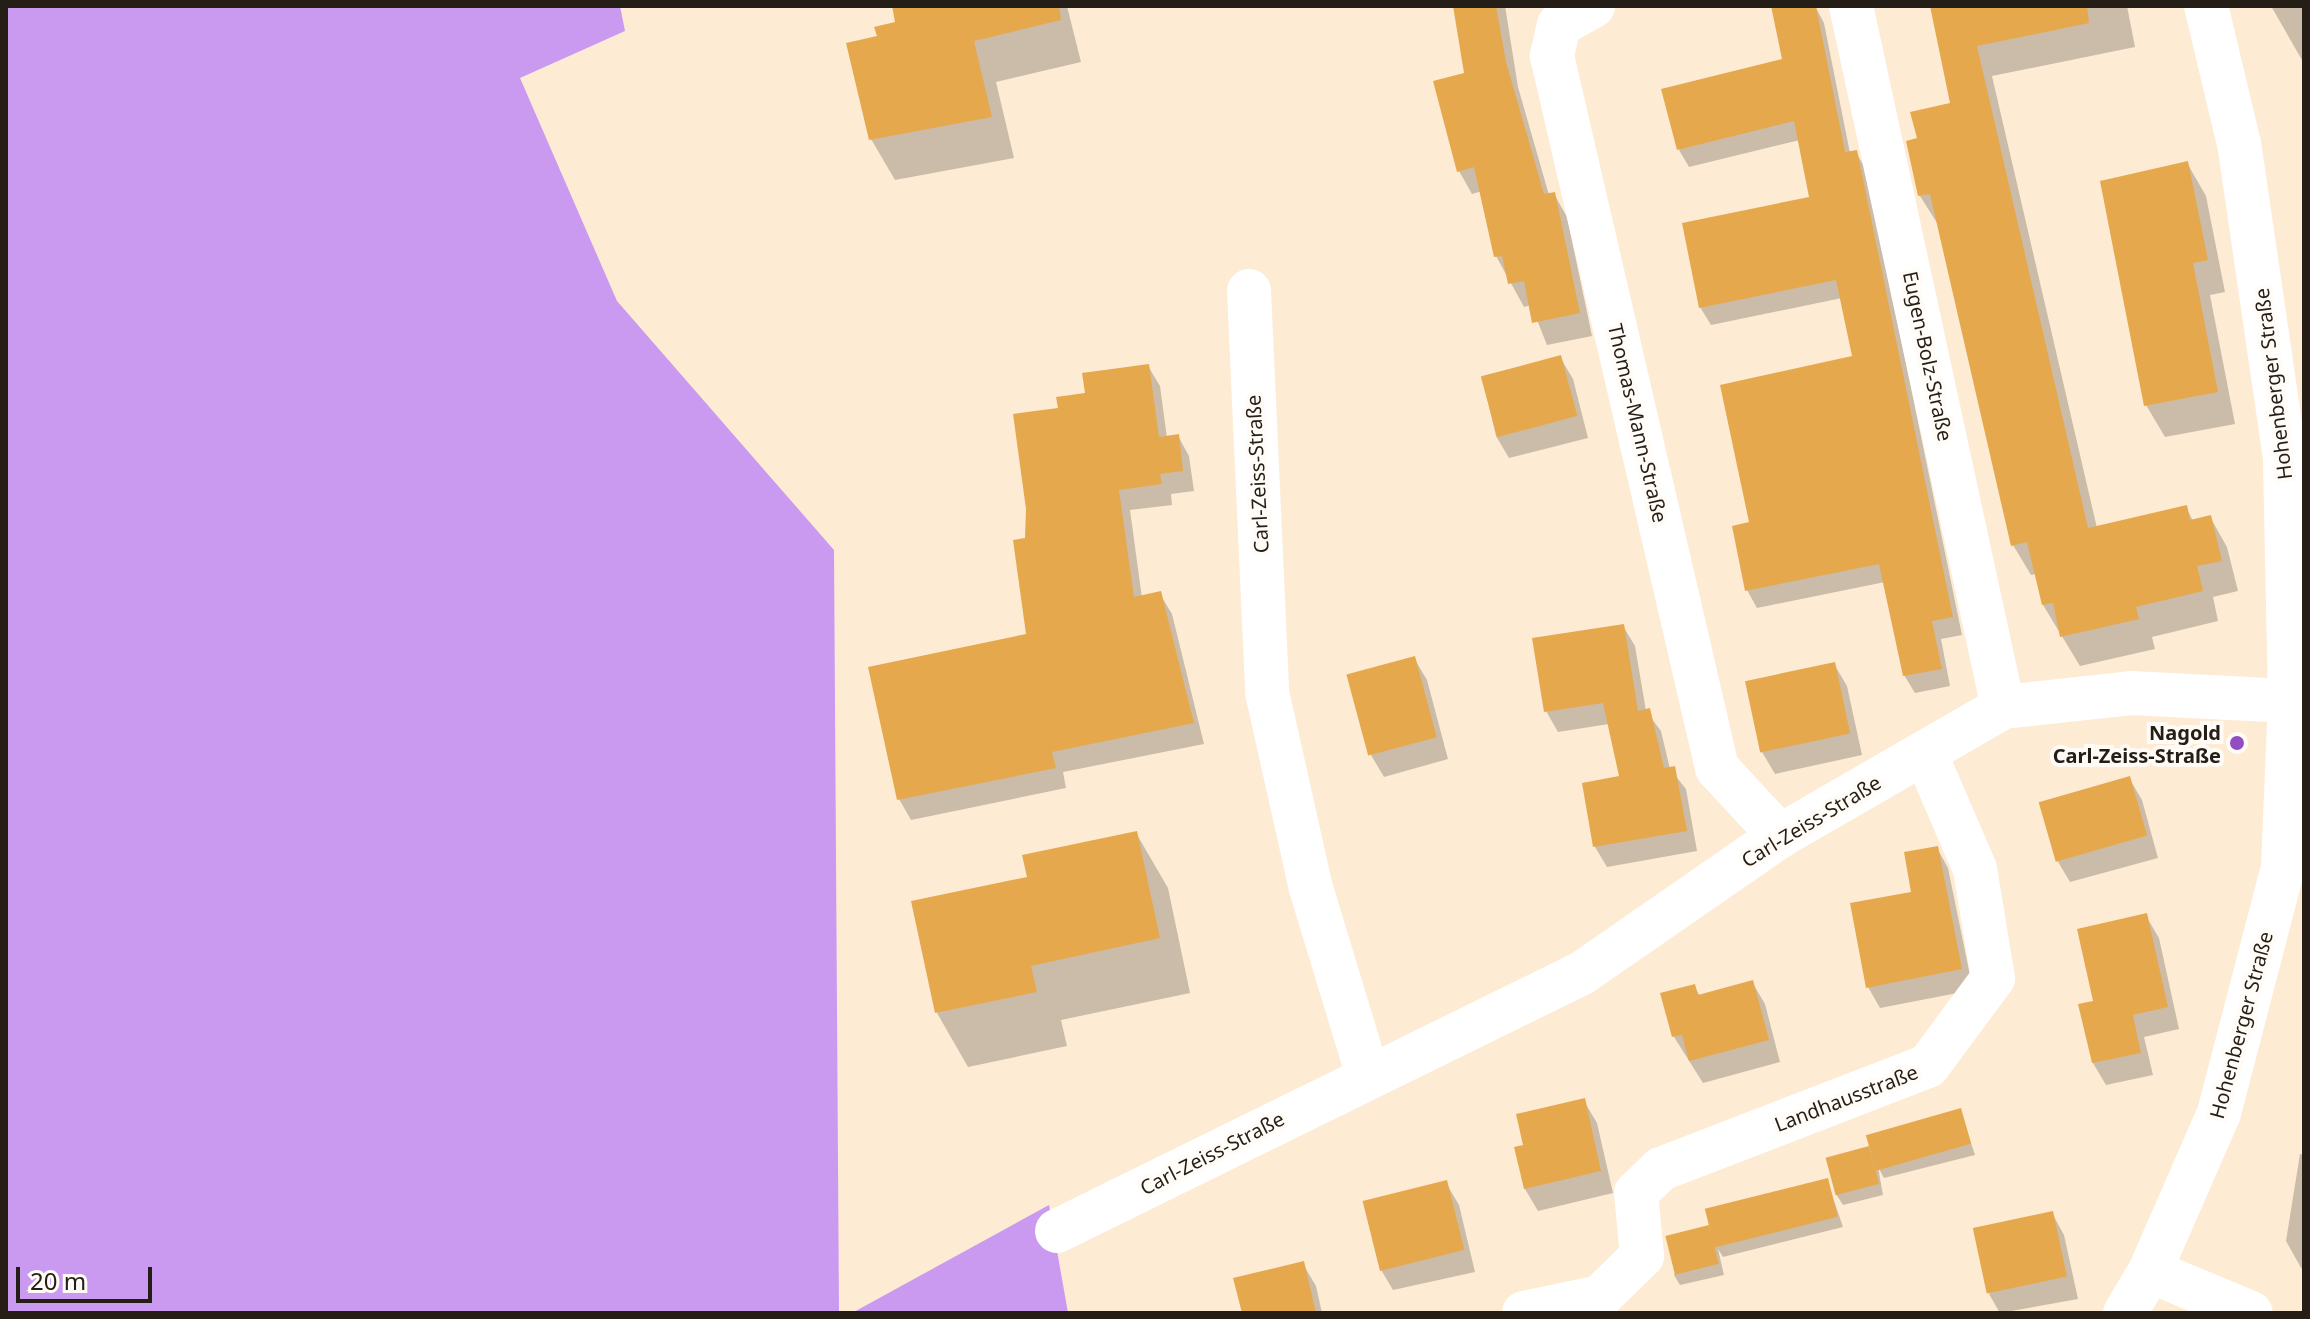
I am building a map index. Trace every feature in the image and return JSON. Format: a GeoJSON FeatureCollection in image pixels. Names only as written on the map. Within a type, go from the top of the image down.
{"type":"FeatureCollection","features":[{"type":"Feature","properties":{"kind":"street","name":"Thomas-Mann-Straße"},"geometry":{"type":"LineString","coordinates":[[1593,6],[1559,25],[1552,56],[1717,768],[1780,836]]}},
{"type":"Feature","properties":{"kind":"street","name":"Eugen-Bolz-Straße"},"geometry":{"type":"LineString","coordinates":[[1851,6],[2003,707]]}},
{"type":"Feature","properties":{"kind":"street","name":"Hohenberger Straße"},"geometry":{"type":"LineString","coordinates":[[2125,1313],[2150,1271],[2219,1113],[2294,870],[2285,458],[2291,394],[2239,144],[2206,6]]}},
{"type":"Feature","properties":{"kind":"street","name":"Carl-Zeiss-Straße"},"geometry":{"type":"LineString","coordinates":[[1249,291],[1267,692],[1310,885],[1368,1076]]}},
{"type":"Feature","properties":{"kind":"street","name":"Carl-Zeiss-Straße"},"geometry":{"type":"LineString","coordinates":[[1057,1231],[1582,973],[1780,836],[2003,707],[2131,693],[2290,701]]}},
{"type":"Feature","properties":{"kind":"street","name":"Landhausstraße"},"geometry":{"type":"LineString","coordinates":[[1524,1313],[1600,1297],[1642,1256],[1636,1193],[1661,1169],[1928,1066],[1993,978],[1975,869],[1925,753]]}},
{"type":"Feature","properties":{"kind":"street"},"geometry":{"type":"LineString","coordinates":[[2150,1271],[2251,1313]]}},
{"type":"Feature","properties":{"kind":"shaded area"},"geometry":{"type":"Polygon","coordinates":[[[6,6],[620,6],[625,31],[520,78],[617,301],[834,550],[839,1313],[6,1313],[6,6]]]}},
{"type":"Feature","properties":{"kind":"shaded area"},"geometry":{"type":"Polygon","coordinates":[[[1049,1205],[1068,1313],[852,1313],[1049,1205]]]}},
{"type":"Feature","properties":{"kind":"building"},"geometry":{"type":"Polygon","coordinates":[[[892,6],[1059,6],[1061,20],[974,41],[992,117],[869,140],[846,43],[877,36],[874,27],[895,22],[892,6]]]}},
{"type":"Feature","properties":{"kind":"building"},"geometry":{"type":"Polygon","coordinates":[[[1453,6],[1496,6],[1506,62],[1544,194],[1555,192],[1580,313],[1532,323],[1524,281],[1508,284],[1502,256],[1494,257],[1474,167],[1457,172],[1433,81],[1464,73],[1453,6]]]}},
{"type":"Feature","properties":{"kind":"building"},"geometry":{"type":"Polygon","coordinates":[[[1771,6],[1816,6],[1845,152],[1857,150],[1953,617],[1932,621],[1942,669],[1903,676],[1879,564],[1745,591],[1732,526],[1749,522],[1720,385],[1852,356],[1836,280],[1699,308],[1682,223],[1809,197],[1794,121],[1677,150],[1661,89],[1782,59],[1771,6]]]}},
{"type":"Feature","properties":{"kind":"building"},"geometry":{"type":"Polygon","coordinates":[[[1930,6],[2087,6],[2089,23],[1977,46],[2088,528],[2187,505],[2190,520],[2211,515],[2222,561],[2197,566],[2203,591],[2136,607],[2139,619],[2060,637],[2053,603],[2042,605],[2027,542],[2011,546],[1930,194],[1918,196],[1906,141],[1917,138],[1910,112],[1950,103],[1930,6]]]}},
{"type":"Feature","properties":{"kind":"building"},"geometry":{"type":"Polygon","coordinates":[[[2188,161],[2208,260],[2193,263],[2218,392],[2144,406],[2100,181],[2188,161]]]}},
{"type":"Feature","properties":{"kind":"building"},"geometry":{"type":"Polygon","coordinates":[[[1561,355],[1577,416],[1497,437],[1481,376],[1561,355]]]}},
{"type":"Feature","properties":{"kind":"building"},"geometry":{"type":"Polygon","coordinates":[[[1149,364],[1159,437],[1179,434],[1183,471],[1160,474],[1162,484],[1119,490],[1134,597],[1161,591],[1194,723],[1052,752],[1056,768],[897,800],[868,667],[1026,634],[1013,540],[1025,538],[1026,509],[1013,414],[1058,408],[1056,397],[1085,393],[1082,373],[1149,364]]]}},
{"type":"Feature","properties":{"kind":"building"},"geometry":{"type":"Polygon","coordinates":[[[1624,624],[1638,711],[1650,708],[1664,768],[1675,766],[1687,831],[1593,847],[1582,783],[1619,776],[1603,703],[1544,712],[1532,638],[1624,624]]]}},
{"type":"Feature","properties":{"kind":"building"},"geometry":{"type":"Polygon","coordinates":[[[1415,656],[1437,737],[1368,756],[1346,674],[1415,656]]]}},
{"type":"Feature","properties":{"kind":"building"},"geometry":{"type":"Polygon","coordinates":[[[1835,662],[1850,733],[1760,753],[1745,681],[1835,662]]]}},
{"type":"Feature","properties":{"kind":"building"},"geometry":{"type":"Polygon","coordinates":[[[2130,776],[2147,836],[2056,862],[2039,802],[2130,776]]]}},
{"type":"Feature","properties":{"kind":"building"},"geometry":{"type":"Polygon","coordinates":[[[1137,831],[1160,938],[1031,966],[1037,992],[935,1013],[911,901],[1027,877],[1022,855],[1137,831]]]}},
{"type":"Feature","properties":{"kind":"building"},"geometry":{"type":"Polygon","coordinates":[[[1938,846],[1962,969],[1866,988],[1850,903],[1911,892],[1904,852],[1938,846]]]}},
{"type":"Feature","properties":{"kind":"building"},"geometry":{"type":"Polygon","coordinates":[[[2147,913],[2168,1007],[2133,1015],[2141,1053],[2092,1063],[2078,1004],[2093,1001],[2077,929],[2147,913]]]}},
{"type":"Feature","properties":{"kind":"building"},"geometry":{"type":"Polygon","coordinates":[[[1753,980],[1769,1040],[1689,1061],[1682,1035],[1672,1037],[1660,993],[1695,984],[1698,995],[1753,980]]]}},
{"type":"Feature","properties":{"kind":"building"},"geometry":{"type":"Polygon","coordinates":[[[1585,1098],[1601,1171],[1524,1189],[1514,1147],[1523,1145],[1516,1114],[1585,1098]]]}},
{"type":"Feature","properties":{"kind":"building"},"geometry":{"type":"Polygon","coordinates":[[[1961,1108],[1971,1144],[1876,1171],[1866,1135],[1961,1108]]]}},
{"type":"Feature","properties":{"kind":"building"},"geometry":{"type":"Polygon","coordinates":[[[1869,1146],[1879,1184],[1836,1195],[1826,1158],[1869,1146]]]}},
{"type":"Feature","properties":{"kind":"building"},"geometry":{"type":"Polygon","coordinates":[[[1828,1178],[1838,1217],[1714,1248],[1705,1209],[1828,1178]]]}},
{"type":"Feature","properties":{"kind":"building"},"geometry":{"type":"Polygon","coordinates":[[[1447,1180],[1464,1250],[1380,1271],[1363,1201],[1447,1180]]]}},
{"type":"Feature","properties":{"kind":"building"},"geometry":{"type":"Polygon","coordinates":[[[2053,1211],[2067,1277],[1987,1294],[1973,1228],[2053,1211]]]}},
{"type":"Feature","properties":{"kind":"building"},"geometry":{"type":"Polygon","coordinates":[[[1709,1225],[1719,1264],[1675,1275],[1665,1236],[1709,1225]]]}},
{"type":"Feature","properties":{"kind":"building"},"geometry":{"type":"Polygon","coordinates":[[[1304,1261],[1316,1313],[1242,1313],[1233,1278],[1304,1261]]]}},
{"type":"Feature","properties":{"kind":"place","name":"Nagold Carl-Zeiss-Straße"},"geometry":{"type":"Point","coordinates":[2237,743]}}]}
